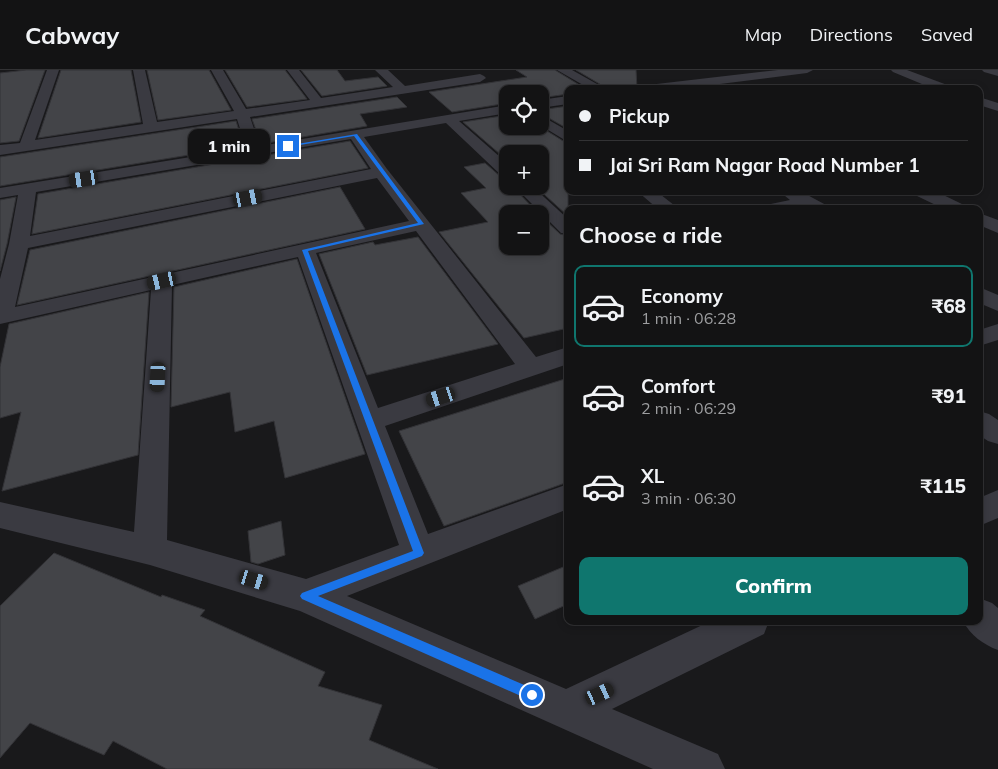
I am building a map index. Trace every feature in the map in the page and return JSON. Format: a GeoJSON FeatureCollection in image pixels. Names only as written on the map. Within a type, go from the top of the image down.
{"type":"FeatureCollection","features":[{"type":"Feature","properties":{"kind":"street"},"geometry":{"type":"LineString","coordinates":[[26,146],[53,70]]}},
{"type":"Feature","properties":{"kind":"street"},"geometry":{"type":"LineString","coordinates":[[139,70],[150,127]]}},
{"type":"Feature","properties":{"kind":"street"},"geometry":{"type":"LineString","coordinates":[[217,70],[242,114],[254,151]]}},
{"type":"Feature","properties":{"kind":"street"},"geometry":{"type":"LineString","coordinates":[[293,70],[318,102]]}},
{"type":"Feature","properties":{"kind":"street"},"geometry":{"type":"LineString","coordinates":[[381,70],[403,90]]}},
{"type":"Feature","properties":{"kind":"street"},"geometry":{"type":"LineString","coordinates":[[0,150],[318,102],[484,81],[468,70]]}},
{"type":"Feature","properties":{"kind":"street"},"geometry":{"type":"LineString","coordinates":[[563,70],[592,85]]}},
{"type":"Feature","properties":{"kind":"street"},"geometry":{"type":"LineString","coordinates":[[680,85],[807,70]]}},
{"type":"Feature","properties":{"kind":"street"},"geometry":{"type":"LineString","coordinates":[[896,70],[935,85]]}},
{"type":"Feature","properties":{"kind":"street"},"geometry":{"type":"LineString","coordinates":[[988,70],[998,73]]}},
{"type":"Feature","properties":{"kind":"street"},"geometry":{"type":"LineString","coordinates":[[549,103],[564,101]]}},
{"type":"Feature","properties":{"kind":"street"},"geometry":{"type":"LineString","coordinates":[[983,102],[998,108]]}},
{"type":"Feature","properties":{"kind":"street"},"geometry":{"type":"LineString","coordinates":[[0,193],[499,110]]}},
{"type":"Feature","properties":{"kind":"street"},"geometry":{"type":"LineString","coordinates":[[448,118],[499,165]]}},
{"type":"Feature","properties":{"kind":"street"},"geometry":{"type":"LineString","coordinates":[[549,125],[564,135]]}},
{"type":"Feature","properties":{"kind":"street"},"geometry":{"type":"LineString","coordinates":[[355,134],[421,224],[531,367]]}},
{"type":"Feature","properties":{"kind":"street"},"geometry":{"type":"LineString","coordinates":[[19,244],[382,172]]}},
{"type":"Feature","properties":{"kind":"street"},"geometry":{"type":"LineString","coordinates":[[28,188],[19,244],[0,317],[421,224]]}},
{"type":"Feature","properties":{"kind":"street"},"geometry":{"type":"LineString","coordinates":[[532,195],[564,225]]}},
{"type":"Feature","properties":{"kind":"street"},"geometry":{"type":"LineString","coordinates":[[651,195],[664,205]]}},
{"type":"Feature","properties":{"kind":"street"},"geometry":{"type":"LineString","coordinates":[[795,195],[813,205]]}},
{"type":"Feature","properties":{"kind":"street"},"geometry":{"type":"LineString","coordinates":[[929,195],[950,205]]}},
{"type":"Feature","properties":{"kind":"street"},"geometry":{"type":"LineString","coordinates":[[983,220],[998,228]]}},
{"type":"Feature","properties":{"kind":"street"},"geometry":{"type":"LineString","coordinates":[[305,250],[419,553]]}},
{"type":"Feature","properties":{"kind":"street"},"geometry":{"type":"LineString","coordinates":[[150,550],[162,281]]}},
{"type":"Feature","properties":{"kind":"street"},"geometry":{"type":"LineString","coordinates":[[983,296],[998,304]]}},
{"type":"Feature","properties":{"kind":"street"},"geometry":{"type":"LineString","coordinates":[[983,337],[998,331]]}},
{"type":"Feature","properties":{"kind":"street"},"geometry":{"type":"LineString","coordinates":[[369,421],[564,356]]}},
{"type":"Feature","properties":{"kind":"street"},"geometry":{"type":"LineString","coordinates":[[983,424],[998,434]]}},
{"type":"Feature","properties":{"kind":"street"},"geometry":{"type":"LineString","coordinates":[[306,596],[564,498]]}},
{"type":"Feature","properties":{"kind":"street"},"geometry":{"type":"LineString","coordinates":[[983,511],[998,503]]}},
{"type":"Feature","properties":{"kind":"street"},"geometry":{"type":"LineString","coordinates":[[0,515],[150,550],[306,596],[703,769]]}},
{"type":"Feature","properties":{"kind":"street"},"geometry":{"type":"LineString","coordinates":[[983,619],[998,632]]}},
{"type":"Feature","properties":{"kind":"street"},"geometry":{"type":"LineString","coordinates":[[566,710],[743,625]]}},
{"type":"Feature","properties":{"kind":"building"},"geometry":{"type":"Polygon","coordinates":[[[45,70],[19,141],[0,143],[0,73],[45,70]]]}},
{"type":"Feature","properties":{"kind":"building"},"geometry":{"type":"Polygon","coordinates":[[[61,70],[131,70],[141,122],[38,138],[61,70]]]}},
{"type":"Feature","properties":{"kind":"building"},"geometry":{"type":"Polygon","coordinates":[[[147,70],[209,70],[231,110],[158,120],[147,70]]]}},
{"type":"Feature","properties":{"kind":"building"},"geometry":{"type":"Polygon","coordinates":[[[225,70],[285,70],[307,99],[247,107],[225,70]]]}},
{"type":"Feature","properties":{"kind":"building"},"geometry":{"type":"Polygon","coordinates":[[[301,70],[337,70],[345,81],[378,77],[387,86],[322,96],[301,70]]]}},
{"type":"Feature","properties":{"kind":"building"},"geometry":{"type":"Polygon","coordinates":[[[516,70],[555,70],[579,85],[564,85],[564,95],[549,97],[549,85],[499,85],[499,104],[452,112],[429,92],[527,77],[516,70]]]}},
{"type":"Feature","properties":{"kind":"building"},"geometry":{"type":"Polygon","coordinates":[[[576,70],[636,70],[637,85],[601,85],[576,70]]]}},
{"type":"Feature","properties":{"kind":"building"},"geometry":{"type":"Polygon","coordinates":[[[397,97],[407,107],[360,114],[367,126],[261,144],[252,119],[397,97]]]}},
{"type":"Feature","properties":{"kind":"building"},"geometry":{"type":"Polygon","coordinates":[[[564,107],[564,127],[549,118],[549,109],[564,107]]]}},
{"type":"Feature","properties":{"kind":"building"},"geometry":{"type":"Polygon","coordinates":[[[499,116],[499,135],[549,135],[549,132],[564,142],[564,195],[568,195],[568,205],[564,205],[564,212],[545,195],[549,195],[549,145],[499,145],[499,153],[463,122],[499,116]]]}},
{"type":"Feature","properties":{"kind":"building"},"geometry":{"type":"Polygon","coordinates":[[[236,121],[244,146],[0,186],[0,157],[236,121]]]}},
{"type":"Feature","properties":{"kind":"building"},"geometry":{"type":"Polygon","coordinates":[[[350,141],[368,168],[32,234],[38,194],[350,141]]]}},
{"type":"Feature","properties":{"kind":"building"},"geometry":{"type":"Polygon","coordinates":[[[485,163],[499,175],[499,195],[521,195],[530,205],[499,205],[499,255],[549,255],[549,224],[560,234],[564,235],[564,329],[524,338],[439,232],[488,222],[461,193],[486,188],[464,167],[485,163]]]}},
{"type":"Feature","properties":{"kind":"building"},"geometry":{"type":"Polygon","coordinates":[[[340,187],[365,229],[17,305],[30,250],[340,187]]]}},
{"type":"Feature","properties":{"kind":"building"},"geometry":{"type":"Polygon","coordinates":[[[16,197],[7,244],[0,271],[0,200],[16,197]]]}},
{"type":"Feature","properties":{"kind":"building"},"geometry":{"type":"Polygon","coordinates":[[[418,237],[498,344],[367,375],[319,254],[373,242],[375,245],[418,237]]]}},
{"type":"Feature","properties":{"kind":"building"},"geometry":{"type":"Polygon","coordinates":[[[297,259],[365,454],[285,478],[274,421],[235,432],[230,392],[171,407],[174,287],[297,259]]]}},
{"type":"Feature","properties":{"kind":"building"},"geometry":{"type":"Polygon","coordinates":[[[149,292],[138,455],[2,491],[21,412],[0,418],[0,367],[9,324],[149,292]]]}},
{"type":"Feature","properties":{"kind":"building"},"geometry":{"type":"Polygon","coordinates":[[[564,379],[564,483],[444,526],[399,431],[564,379]]]}},
{"type":"Feature","properties":{"kind":"building"},"geometry":{"type":"Polygon","coordinates":[[[281,521],[285,555],[258,564],[251,562],[248,531],[281,521]]]}},
{"type":"Feature","properties":{"kind":"building"},"geometry":{"type":"Polygon","coordinates":[[[54,553],[161,597],[162,595],[205,610],[200,616],[325,672],[318,686],[382,705],[369,740],[438,769],[167,769],[113,741],[104,755],[30,723],[0,758],[0,606],[54,553]]]}},
{"type":"Feature","properties":{"kind":"building"},"geometry":{"type":"Polygon","coordinates":[[[564,567],[564,606],[535,619],[518,586],[564,567]]]}},
{"type":"Feature","properties":{"kind":"route"},"geometry":{"type":"LineString","coordinates":[[288,146],[355,134],[421,224],[305,250],[419,553],[306,596],[532,695]]}}]}
